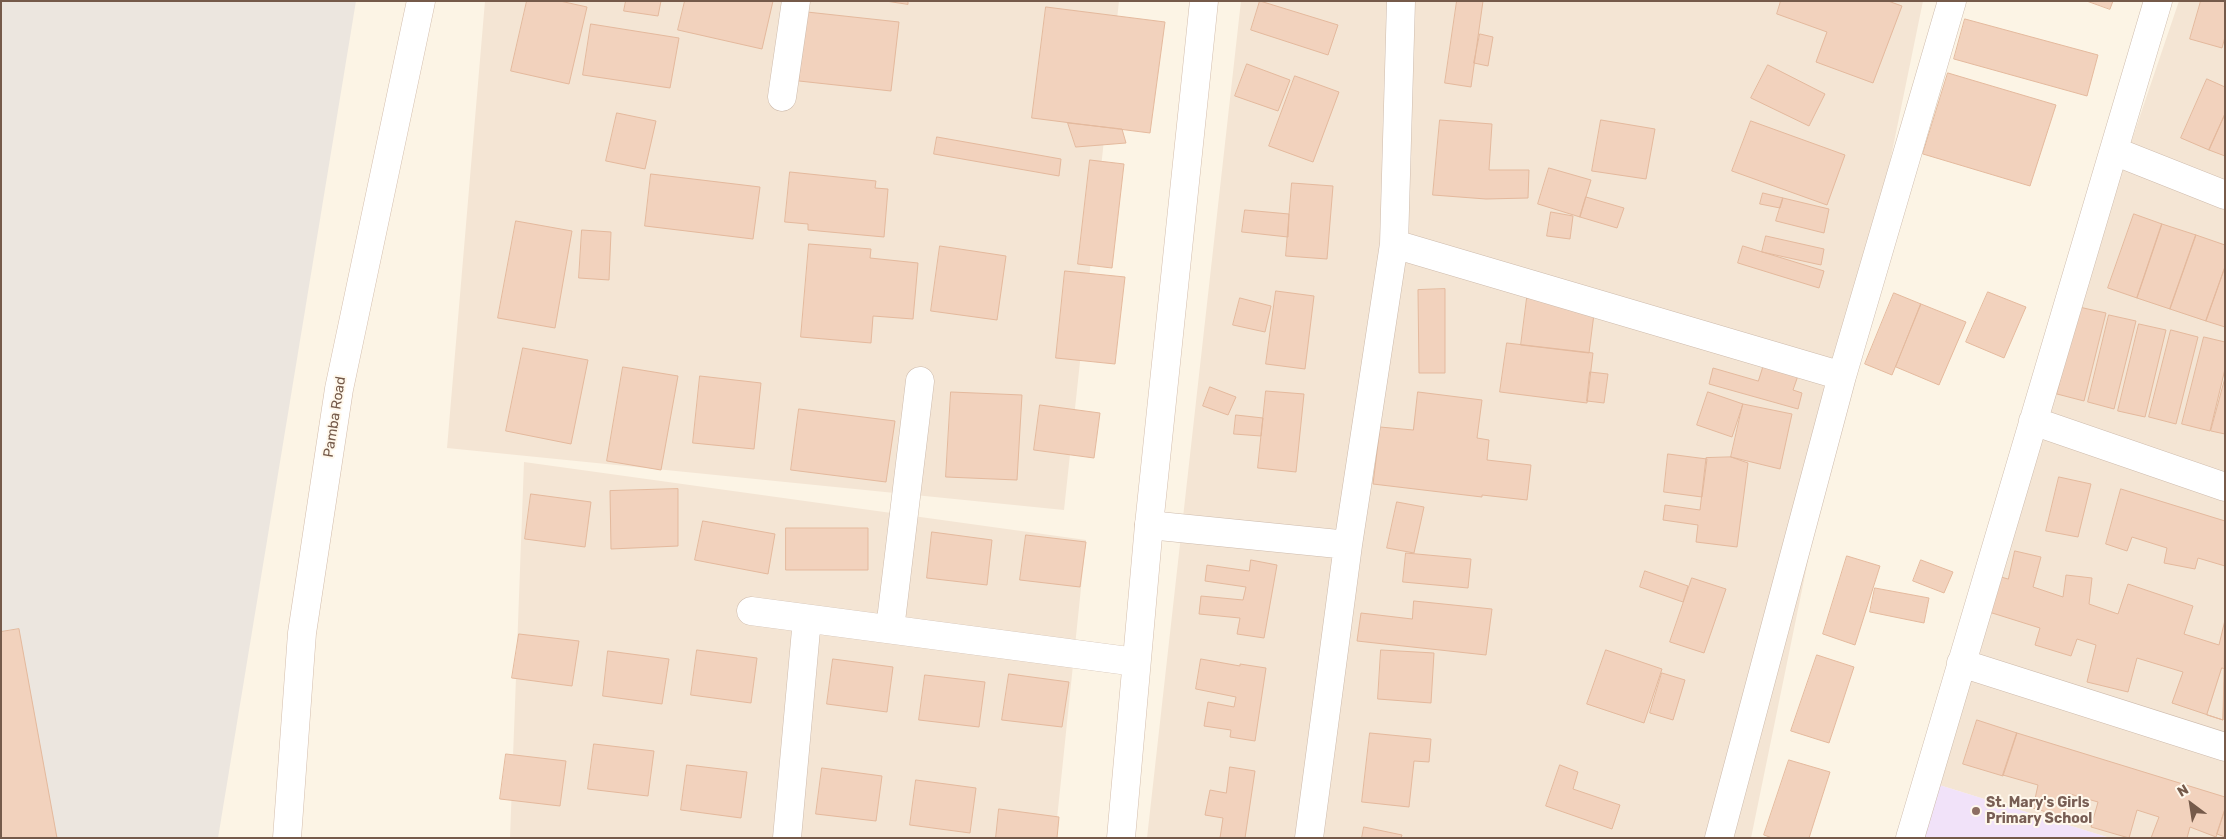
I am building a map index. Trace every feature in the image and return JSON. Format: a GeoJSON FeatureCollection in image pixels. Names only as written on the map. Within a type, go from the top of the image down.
{"type":"FeatureCollection","features":[{"type":"Feature","properties":{"kind":"street","name":"Pamba Road"},"geometry":{"type":"LineString","coordinates":[[287,838],[302,633],[339,389],[420,1]]}},
{"type":"Feature","properties":{"kind":"street"},"geometry":{"type":"LineString","coordinates":[[782,97],[796,1]]}},
{"type":"Feature","properties":{"kind":"street"},"geometry":{"type":"LineString","coordinates":[[1121,838],[1149,525],[1204,1]]}},
{"type":"Feature","properties":{"kind":"street"},"geometry":{"type":"LineString","coordinates":[[1309,838],[1348,545],[1394,244],[1401,1]]}},
{"type":"Feature","properties":{"kind":"street"},"geometry":{"type":"LineString","coordinates":[[1719,838],[1842,376],[1952,1]]}},
{"type":"Feature","properties":{"kind":"street"},"geometry":{"type":"LineString","coordinates":[[1910,838],[2158,1]]}},
{"type":"Feature","properties":{"kind":"street"},"geometry":{"type":"LineString","coordinates":[[2114,151],[2225,195]]}},
{"type":"Feature","properties":{"kind":"street"},"geometry":{"type":"LineString","coordinates":[[1394,244],[1842,376]]}},
{"type":"Feature","properties":{"kind":"street"},"geometry":{"type":"LineString","coordinates":[[890,629],[920,381]]}},
{"type":"Feature","properties":{"kind":"street"},"geometry":{"type":"LineString","coordinates":[[2033,421],[2225,487]]}},
{"type":"Feature","properties":{"kind":"street"},"geometry":{"type":"LineString","coordinates":[[1149,525],[1348,545]]}},
{"type":"Feature","properties":{"kind":"street"},"geometry":{"type":"LineString","coordinates":[[751,612],[1136,662]]}},
{"type":"Feature","properties":{"kind":"street"},"geometry":{"type":"LineString","coordinates":[[787,838],[807,619]]}},
{"type":"Feature","properties":{"kind":"street"},"geometry":{"type":"LineString","coordinates":[[1961,663],[2225,747]]}},
{"type":"Feature","properties":{"kind":"shaded area"},"geometry":{"type":"Polygon","coordinates":[[[1,1],[356,1],[218,838],[1,838],[1,1]]]}},
{"type":"Feature","properties":{"kind":"shaded area"},"geometry":{"type":"Polygon","coordinates":[[[485,1],[1119,1],[1064,510],[447,448],[485,1]]]}},
{"type":"Feature","properties":{"kind":"shaded area"},"geometry":{"type":"Polygon","coordinates":[[[1241,1],[1923,1],[1751,838],[1147,838],[1241,1]]]}},
{"type":"Feature","properties":{"kind":"shaded area"},"geometry":{"type":"Polygon","coordinates":[[[2179,1],[2225,1],[2225,838],[2110,838],[1936,784],[2124,163],[2179,1]]]}},
{"type":"Feature","properties":{"kind":"shaded area"},"geometry":{"type":"Polygon","coordinates":[[[524,462],[1086,540],[1055,838],[510,838],[524,462]]]}},
{"type":"Feature","properties":{"kind":"shaded area","name":"St. Mary's Girls Primary School"},"geometry":{"type":"Polygon","coordinates":[[[1936,784],[2110,838],[1923,838],[1936,784]]]}},
{"type":"Feature","properties":{"kind":"building"},"geometry":{"type":"Polygon","coordinates":[[[527,1],[560,1],[587,7],[569,84],[511,71],[527,1]]]}},
{"type":"Feature","properties":{"kind":"building"},"geometry":{"type":"Polygon","coordinates":[[[626,1],[661,1],[658,16],[624,11],[626,1]]]}},
{"type":"Feature","properties":{"kind":"building"},"geometry":{"type":"Polygon","coordinates":[[[685,1],[773,1],[762,49],[678,30],[685,1]]]}},
{"type":"Feature","properties":{"kind":"building"},"geometry":{"type":"Polygon","coordinates":[[[886,1],[908,1],[908,4],[886,1]]]}},
{"type":"Feature","properties":{"kind":"building"},"geometry":{"type":"Polygon","coordinates":[[[1260,1],[1338,25],[1328,55],[1251,30],[1260,1]]]}},
{"type":"Feature","properties":{"kind":"building"},"geometry":{"type":"Polygon","coordinates":[[[1457,1],[1483,1],[1471,87],[1445,83],[1457,1]]]}},
{"type":"Feature","properties":{"kind":"building"},"geometry":{"type":"Polygon","coordinates":[[[1781,1],[1888,1],[1902,6],[1873,83],[1816,62],[1827,32],[1777,14],[1781,1]]]}},
{"type":"Feature","properties":{"kind":"building"},"geometry":{"type":"Polygon","coordinates":[[[2087,1],[2113,1],[2110,9],[2087,1]]]}},
{"type":"Feature","properties":{"kind":"building"},"geometry":{"type":"Polygon","coordinates":[[[2201,1],[2225,1],[2225,37],[2222,48],[2190,39],[2201,1]]]}},
{"type":"Feature","properties":{"kind":"building"},"geometry":{"type":"Polygon","coordinates":[[[1046,7],[1165,22],[1150,133],[1032,118],[1046,7]]]}},
{"type":"Feature","properties":{"kind":"building"},"geometry":{"type":"Polygon","coordinates":[[[807,12],[899,22],[891,91],[799,81],[807,12]]]}},
{"type":"Feature","properties":{"kind":"building"},"geometry":{"type":"Polygon","coordinates":[[[1965,19],[2098,55],[2087,96],[1954,59],[1965,19]]]}},
{"type":"Feature","properties":{"kind":"building"},"geometry":{"type":"Polygon","coordinates":[[[591,24],[679,38],[670,88],[583,75],[591,24]]]}},
{"type":"Feature","properties":{"kind":"building"},"geometry":{"type":"Polygon","coordinates":[[[1480,34],[1493,37],[1488,66],[1474,63],[1480,34]]]}},
{"type":"Feature","properties":{"kind":"building"},"geometry":{"type":"Polygon","coordinates":[[[1247,64],[1290,80],[1278,111],[1235,96],[1247,64]]]}},
{"type":"Feature","properties":{"kind":"building"},"geometry":{"type":"Polygon","coordinates":[[[1768,65],[1825,94],[1809,126],[1751,98],[1768,65]]]}},
{"type":"Feature","properties":{"kind":"building"},"geometry":{"type":"Polygon","coordinates":[[[1948,73],[2056,105],[2030,186],[1923,154],[1948,73]]]}},
{"type":"Feature","properties":{"kind":"building"},"geometry":{"type":"Polygon","coordinates":[[[1295,76],[1339,92],[1313,162],[1269,146],[1295,76]]]}},
{"type":"Feature","properties":{"kind":"building"},"geometry":{"type":"Polygon","coordinates":[[[2207,79],[2225,87],[2225,114],[2209,150],[2181,138],[2207,79]]]}},
{"type":"Feature","properties":{"kind":"building"},"geometry":{"type":"Polygon","coordinates":[[[617,113],[656,121],[645,169],[606,161],[617,113]]]}},
{"type":"Feature","properties":{"kind":"building"},"geometry":{"type":"Polygon","coordinates":[[[2225,114],[2225,156],[2209,150],[2225,114]]]}},
{"type":"Feature","properties":{"kind":"building"},"geometry":{"type":"Polygon","coordinates":[[[1440,120],[1492,124],[1489,170],[1529,170],[1528,198],[1486,199],[1433,195],[1440,120]]]}},
{"type":"Feature","properties":{"kind":"building"},"geometry":{"type":"Polygon","coordinates":[[[1601,120],[1655,129],[1646,179],[1592,171],[1601,120]]]}},
{"type":"Feature","properties":{"kind":"building"},"geometry":{"type":"Polygon","coordinates":[[[1751,121],[1845,155],[1827,205],[1732,171],[1751,121]]]}},
{"type":"Feature","properties":{"kind":"building"},"geometry":{"type":"Polygon","coordinates":[[[1068,123],[1122,129],[1126,143],[1076,147],[1068,123]]]}},
{"type":"Feature","properties":{"kind":"building"},"geometry":{"type":"Polygon","coordinates":[[[937,137],[1061,159],[1059,176],[934,154],[937,137]]]}},
{"type":"Feature","properties":{"kind":"building"},"geometry":{"type":"Polygon","coordinates":[[[1090,160],[1124,164],[1112,268],[1078,264],[1090,160]]]}},
{"type":"Feature","properties":{"kind":"building"},"geometry":{"type":"Polygon","coordinates":[[[1549,168],[1591,180],[1580,217],[1538,204],[1549,168]]]}},
{"type":"Feature","properties":{"kind":"building"},"geometry":{"type":"Polygon","coordinates":[[[790,172],[876,181],[875,188],[888,189],[884,237],[808,230],[808,224],[785,222],[790,172]]]}},
{"type":"Feature","properties":{"kind":"building"},"geometry":{"type":"Polygon","coordinates":[[[651,174],[760,187],[753,239],[645,226],[651,174]]]}},
{"type":"Feature","properties":{"kind":"building"},"geometry":{"type":"Polygon","coordinates":[[[1292,183],[1333,186],[1327,259],[1286,256],[1292,183]]]}},
{"type":"Feature","properties":{"kind":"building"},"geometry":{"type":"Polygon","coordinates":[[[1763,193],[1783,198],[1780,208],[1760,204],[1763,193]]]}},
{"type":"Feature","properties":{"kind":"building"},"geometry":{"type":"Polygon","coordinates":[[[1586,197],[1624,208],[1617,228],[1580,217],[1586,197]]]}},
{"type":"Feature","properties":{"kind":"building"},"geometry":{"type":"Polygon","coordinates":[[[1783,198],[1829,209],[1824,233],[1776,221],[1783,198]]]}},
{"type":"Feature","properties":{"kind":"building"},"geometry":{"type":"Polygon","coordinates":[[[1245,210],[1289,214],[1288,237],[1242,232],[1245,210]]]}},
{"type":"Feature","properties":{"kind":"building"},"geometry":{"type":"Polygon","coordinates":[[[1551,212],[1573,216],[1570,239],[1547,236],[1551,212]]]}},
{"type":"Feature","properties":{"kind":"building"},"geometry":{"type":"Polygon","coordinates":[[[2134,214],[2162,224],[2137,298],[2108,288],[2134,214]]]}},
{"type":"Feature","properties":{"kind":"building"},"geometry":{"type":"Polygon","coordinates":[[[516,221],[572,231],[555,328],[498,318],[516,221]]]}},
{"type":"Feature","properties":{"kind":"building"},"geometry":{"type":"Polygon","coordinates":[[[2162,224],[2196,235],[2170,309],[2137,298],[2162,224]]]}},
{"type":"Feature","properties":{"kind":"building"},"geometry":{"type":"Polygon","coordinates":[[[582,230],[611,232],[609,280],[579,278],[582,230]]]}},
{"type":"Feature","properties":{"kind":"building"},"geometry":{"type":"Polygon","coordinates":[[[2196,235],[2225,245],[2225,267],[2206,321],[2170,309],[2196,235]]]}},
{"type":"Feature","properties":{"kind":"building"},"geometry":{"type":"Polygon","coordinates":[[[1766,236],[1824,249],[1821,265],[1762,252],[1766,236]]]}},
{"type":"Feature","properties":{"kind":"building"},"geometry":{"type":"Polygon","coordinates":[[[809,244],[871,249],[870,258],[918,263],[913,319],[873,316],[871,343],[801,337],[809,244]]]}},
{"type":"Feature","properties":{"kind":"building"},"geometry":{"type":"Polygon","coordinates":[[[940,246],[1006,256],[997,320],[931,311],[940,246]]]}},
{"type":"Feature","properties":{"kind":"building"},"geometry":{"type":"Polygon","coordinates":[[[1743,246],[1824,271],[1819,288],[1738,263],[1743,246]]]}},
{"type":"Feature","properties":{"kind":"building"},"geometry":{"type":"Polygon","coordinates":[[[2225,267],[2225,327],[2206,321],[2225,267]]]}},
{"type":"Feature","properties":{"kind":"building"},"geometry":{"type":"Polygon","coordinates":[[[1065,271],[1125,277],[1115,364],[1056,358],[1065,271]]]}},
{"type":"Feature","properties":{"kind":"building"},"geometry":{"type":"Polygon","coordinates":[[[1445,289],[1445,373],[1419,373],[1418,290],[1445,289]]]}},
{"type":"Feature","properties":{"kind":"building"},"geometry":{"type":"Polygon","coordinates":[[[1276,291],[1314,296],[1305,369],[1266,364],[1276,291]]]}},
{"type":"Feature","properties":{"kind":"building"},"geometry":{"type":"Polygon","coordinates":[[[1988,292],[2026,307],[2004,358],[1966,342],[1988,292]]]}},
{"type":"Feature","properties":{"kind":"building"},"geometry":{"type":"Polygon","coordinates":[[[1894,293],[1921,304],[1892,375],[1865,364],[1894,293]]]}},
{"type":"Feature","properties":{"kind":"building"},"geometry":{"type":"Polygon","coordinates":[[[1240,298],[1271,306],[1265,332],[1233,325],[1240,298]]]}},
{"type":"Feature","properties":{"kind":"building"},"geometry":{"type":"Polygon","coordinates":[[[1527,298],[1595,306],[1589,353],[1521,345],[1527,298]]]}},
{"type":"Feature","properties":{"kind":"building"},"geometry":{"type":"Polygon","coordinates":[[[1921,304],[1966,322],[1939,385],[1896,367],[1921,304]]]}},
{"type":"Feature","properties":{"kind":"building"},"geometry":{"type":"Polygon","coordinates":[[[2079,307],[2106,313],[2084,401],[2057,394],[2079,307]]]}},
{"type":"Feature","properties":{"kind":"building"},"geometry":{"type":"Polygon","coordinates":[[[2109,315],[2136,321],[2114,409],[2088,402],[2109,315]]]}},
{"type":"Feature","properties":{"kind":"building"},"geometry":{"type":"Polygon","coordinates":[[[2139,324],[2166,330],[2145,417],[2118,411],[2139,324]]]}},
{"type":"Feature","properties":{"kind":"building"},"geometry":{"type":"Polygon","coordinates":[[[2171,330],[2198,337],[2176,424],[2149,417],[2171,330]]]}},
{"type":"Feature","properties":{"kind":"building"},"geometry":{"type":"Polygon","coordinates":[[[2204,337],[2225,342],[2225,369],[2210,431],[2182,424],[2204,337]]]}},
{"type":"Feature","properties":{"kind":"building"},"geometry":{"type":"Polygon","coordinates":[[[1507,343],[1593,353],[1587,403],[1500,392],[1507,343]]]}},
{"type":"Feature","properties":{"kind":"building"},"geometry":{"type":"Polygon","coordinates":[[[523,348],[588,360],[571,444],[506,431],[523,348]]]}},
{"type":"Feature","properties":{"kind":"building"},"geometry":{"type":"Polygon","coordinates":[[[1766,358],[1800,370],[1793,390],[1802,393],[1798,409],[1709,384],[1713,368],[1758,381],[1766,358]]]}},
{"type":"Feature","properties":{"kind":"building"},"geometry":{"type":"Polygon","coordinates":[[[623,367],[678,376],[661,470],[607,461],[623,367]]]}},
{"type":"Feature","properties":{"kind":"building"},"geometry":{"type":"Polygon","coordinates":[[[1590,372],[1608,374],[1604,403],[1587,401],[1590,372]]]}},
{"type":"Feature","properties":{"kind":"building"},"geometry":{"type":"Polygon","coordinates":[[[700,376],[761,383],[754,449],[693,443],[700,376]]]}},
{"type":"Feature","properties":{"kind":"building"},"geometry":{"type":"Polygon","coordinates":[[[2225,378],[2225,434],[2211,431],[2225,378]]]}},
{"type":"Feature","properties":{"kind":"building"},"geometry":{"type":"Polygon","coordinates":[[[1210,387],[1236,397],[1228,415],[1203,406],[1210,387]]]}},
{"type":"Feature","properties":{"kind":"building"},"geometry":{"type":"Polygon","coordinates":[[[1266,391],[1304,394],[1296,472],[1258,468],[1266,391]]]}},
{"type":"Feature","properties":{"kind":"building"},"geometry":{"type":"Polygon","coordinates":[[[951,392],[1022,395],[1017,480],[946,477],[951,392]]]}},
{"type":"Feature","properties":{"kind":"building"},"geometry":{"type":"Polygon","coordinates":[[[1418,392],[1482,400],[1477,438],[1489,440],[1487,460],[1531,465],[1527,500],[1482,495],[1482,497],[1373,484],[1380,427],[1413,430],[1418,392]]]}},
{"type":"Feature","properties":{"kind":"building"},"geometry":{"type":"Polygon","coordinates":[[[1708,392],[1743,404],[1732,437],[1697,425],[1708,392]]]}},
{"type":"Feature","properties":{"kind":"building"},"geometry":{"type":"Polygon","coordinates":[[[1743,404],[1792,414],[1780,469],[1731,457],[1743,404]]]}},
{"type":"Feature","properties":{"kind":"building"},"geometry":{"type":"Polygon","coordinates":[[[1040,405],[1100,413],[1094,458],[1034,450],[1040,405]]]}},
{"type":"Feature","properties":{"kind":"building"},"geometry":{"type":"Polygon","coordinates":[[[799,409],[895,421],[886,482],[791,470],[799,409]]]}},
{"type":"Feature","properties":{"kind":"building"},"geometry":{"type":"Polygon","coordinates":[[[1236,415],[1263,418],[1261,436],[1234,434],[1236,415]]]}},
{"type":"Feature","properties":{"kind":"building"},"geometry":{"type":"Polygon","coordinates":[[[1668,454],[1707,459],[1702,497],[1664,492],[1668,454]]]}},
{"type":"Feature","properties":{"kind":"building"},"geometry":{"type":"Polygon","coordinates":[[[1731,457],[1748,463],[1737,547],[1696,542],[1698,525],[1663,520],[1665,505],[1700,510],[1706,458],[1731,457]]]}},
{"type":"Feature","properties":{"kind":"building"},"geometry":{"type":"Polygon","coordinates":[[[2059,477],[2091,484],[2078,537],[2046,531],[2059,477]]]}},
{"type":"Feature","properties":{"kind":"building"},"geometry":{"type":"Polygon","coordinates":[[[678,489],[678,546],[611,549],[610,491],[678,489]]]}},
{"type":"Feature","properties":{"kind":"building"},"geometry":{"type":"Polygon","coordinates":[[[2121,489],[2225,521],[2225,566],[2198,558],[2195,569],[2164,563],[2167,548],[2132,537],[2127,551],[2106,544],[2121,489]]]}},
{"type":"Feature","properties":{"kind":"building"},"geometry":{"type":"Polygon","coordinates":[[[531,494],[591,502],[585,547],[525,539],[531,494]]]}},
{"type":"Feature","properties":{"kind":"building"},"geometry":{"type":"Polygon","coordinates":[[[1397,502],[1424,507],[1414,553],[1387,548],[1397,502]]]}},
{"type":"Feature","properties":{"kind":"building"},"geometry":{"type":"Polygon","coordinates":[[[703,521],[775,534],[768,574],[695,560],[703,521]]]}},
{"type":"Feature","properties":{"kind":"building"},"geometry":{"type":"Polygon","coordinates":[[[786,528],[868,528],[868,570],[786,570],[786,528]]]}},
{"type":"Feature","properties":{"kind":"building"},"geometry":{"type":"Polygon","coordinates":[[[932,532],[992,540],[987,585],[927,578],[932,532]]]}},
{"type":"Feature","properties":{"kind":"building"},"geometry":{"type":"Polygon","coordinates":[[[1026,535],[1086,542],[1080,587],[1020,580],[1026,535]]]}},
{"type":"Feature","properties":{"kind":"building"},"geometry":{"type":"Polygon","coordinates":[[[2015,551],[2041,557],[2033,587],[2063,597],[2066,575],[2092,578],[2089,604],[2118,614],[2128,584],[2193,606],[2184,634],[2219,645],[2225,620],[2223,720],[2172,703],[2183,672],[2137,658],[2128,692],[2087,682],[2096,645],[2077,639],[2071,656],[2035,645],[2040,628],[1989,612],[2001,577],[2008,579],[2015,551]]]}},
{"type":"Feature","properties":{"kind":"building"},"geometry":{"type":"Polygon","coordinates":[[[1406,553],[1471,559],[1468,588],[1403,582],[1406,553]]]}},
{"type":"Feature","properties":{"kind":"building"},"geometry":{"type":"Polygon","coordinates":[[[1847,556],[1880,566],[1855,645],[1823,634],[1847,556]]]}},
{"type":"Feature","properties":{"kind":"building"},"geometry":{"type":"Polygon","coordinates":[[[1251,560],[1277,565],[1264,638],[1237,634],[1240,618],[1199,614],[1201,596],[1243,600],[1246,587],[1205,581],[1207,565],[1249,571],[1251,560]]]}},
{"type":"Feature","properties":{"kind":"building"},"geometry":{"type":"Polygon","coordinates":[[[1921,560],[1953,572],[1944,593],[1913,581],[1921,560]]]}},
{"type":"Feature","properties":{"kind":"building"},"geometry":{"type":"Polygon","coordinates":[[[1645,571],[1688,586],[1683,602],[1640,587],[1645,571]]]}},
{"type":"Feature","properties":{"kind":"building"},"geometry":{"type":"Polygon","coordinates":[[[1692,578],[1726,589],[1704,653],[1670,642],[1692,578]]]}},
{"type":"Feature","properties":{"kind":"building"},"geometry":{"type":"Polygon","coordinates":[[[1875,588],[1929,598],[1924,623],[1870,612],[1875,588]]]}},
{"type":"Feature","properties":{"kind":"building"},"geometry":{"type":"Polygon","coordinates":[[[1414,601],[1492,609],[1486,655],[1357,641],[1361,613],[1412,619],[1414,601]]]}},
{"type":"Feature","properties":{"kind":"building"},"geometry":{"type":"Polygon","coordinates":[[[19,629],[57,838],[1,838],[1,632],[19,629]]]}},
{"type":"Feature","properties":{"kind":"building"},"geometry":{"type":"Polygon","coordinates":[[[519,634],[579,641],[572,686],[512,678],[519,634]]]}},
{"type":"Feature","properties":{"kind":"building"},"geometry":{"type":"Polygon","coordinates":[[[697,650],[757,658],[751,703],[691,695],[697,650]]]}},
{"type":"Feature","properties":{"kind":"building"},"geometry":{"type":"Polygon","coordinates":[[[1381,650],[1434,653],[1431,703],[1378,699],[1381,650]]]}},
{"type":"Feature","properties":{"kind":"building"},"geometry":{"type":"Polygon","coordinates":[[[1606,650],[1662,669],[1644,723],[1587,704],[1606,650]]]}},
{"type":"Feature","properties":{"kind":"building"},"geometry":{"type":"Polygon","coordinates":[[[608,651],[669,659],[662,704],[603,696],[608,651]]]}},
{"type":"Feature","properties":{"kind":"building"},"geometry":{"type":"Polygon","coordinates":[[[1817,655],[1854,667],[1829,743],[1791,731],[1817,655]]]}},
{"type":"Feature","properties":{"kind":"building"},"geometry":{"type":"Polygon","coordinates":[[[833,659],[893,667],[887,712],[827,704],[833,659]]]}},
{"type":"Feature","properties":{"kind":"building"},"geometry":{"type":"Polygon","coordinates":[[[1201,659],[1240,666],[1240,664],[1266,668],[1255,741],[1230,737],[1231,730],[1204,726],[1208,702],[1234,707],[1236,697],[1196,689],[1201,659]]]}},
{"type":"Feature","properties":{"kind":"building"},"geometry":{"type":"Polygon","coordinates":[[[2222,668],[2225,669],[2223,720],[2207,715],[2222,668]]]}},
{"type":"Feature","properties":{"kind":"building"},"geometry":{"type":"Polygon","coordinates":[[[1662,673],[1685,680],[1673,720],[1650,713],[1662,673]]]}},
{"type":"Feature","properties":{"kind":"building"},"geometry":{"type":"Polygon","coordinates":[[[1009,674],[1069,682],[1062,727],[1002,720],[1009,674]]]}},
{"type":"Feature","properties":{"kind":"building"},"geometry":{"type":"Polygon","coordinates":[[[925,675],[985,682],[979,727],[919,720],[925,675]]]}},
{"type":"Feature","properties":{"kind":"building"},"geometry":{"type":"Polygon","coordinates":[[[1977,720],[2017,733],[2003,776],[1963,764],[1977,720]]]}},
{"type":"Feature","properties":{"kind":"building"},"geometry":{"type":"Polygon","coordinates":[[[1370,733],[1431,739],[1429,762],[1414,761],[1409,807],[1362,802],[1370,733]]]}},
{"type":"Feature","properties":{"kind":"building"},"geometry":{"type":"Polygon","coordinates":[[[2017,733],[2225,797],[2225,809],[2216,837],[2190,827],[2187,838],[2151,838],[2159,817],[2137,810],[2129,838],[2091,827],[2098,802],[2070,794],[2063,817],[2033,808],[2038,785],[2003,775],[2017,733]]]}},
{"type":"Feature","properties":{"kind":"building"},"geometry":{"type":"Polygon","coordinates":[[[594,744],[654,751],[648,796],[588,789],[594,744]]]}},
{"type":"Feature","properties":{"kind":"building"},"geometry":{"type":"Polygon","coordinates":[[[506,754],[566,761],[560,806],[500,799],[506,754]]]}},
{"type":"Feature","properties":{"kind":"building"},"geometry":{"type":"Polygon","coordinates":[[[1789,760],[1830,772],[1809,838],[1772,838],[1764,835],[1789,760]]]}},
{"type":"Feature","properties":{"kind":"building"},"geometry":{"type":"Polygon","coordinates":[[[687,765],[747,772],[741,818],[681,810],[687,765]]]}},
{"type":"Feature","properties":{"kind":"building"},"geometry":{"type":"Polygon","coordinates":[[[1560,765],[1578,772],[1573,789],[1620,805],[1612,829],[1546,806],[1560,765]]]}},
{"type":"Feature","properties":{"kind":"building"},"geometry":{"type":"Polygon","coordinates":[[[1230,767],[1255,771],[1245,838],[1220,838],[1223,818],[1205,815],[1210,790],[1226,793],[1230,767]]]}},
{"type":"Feature","properties":{"kind":"building"},"geometry":{"type":"Polygon","coordinates":[[[822,768],[882,776],[876,821],[816,814],[822,768]]]}},
{"type":"Feature","properties":{"kind":"building"},"geometry":{"type":"Polygon","coordinates":[[[916,780],[976,788],[970,833],[910,825],[916,780]]]}},
{"type":"Feature","properties":{"kind":"building"},"geometry":{"type":"Polygon","coordinates":[[[999,809],[1059,817],[1057,838],[996,838],[999,809]]]}},
{"type":"Feature","properties":{"kind":"building"},"geometry":{"type":"Polygon","coordinates":[[[2225,809],[2225,837],[2217,834],[2225,809]]]}},
{"type":"Feature","properties":{"kind":"building"},"geometry":{"type":"Polygon","coordinates":[[[1364,827],[1402,835],[1401,838],[1362,838],[1364,827]]]}},
{"type":"Feature","properties":{"kind":"place","name":"St. Mary's Girls Primary School"},"geometry":{"type":"Point","coordinates":[1976,811]}}]}
